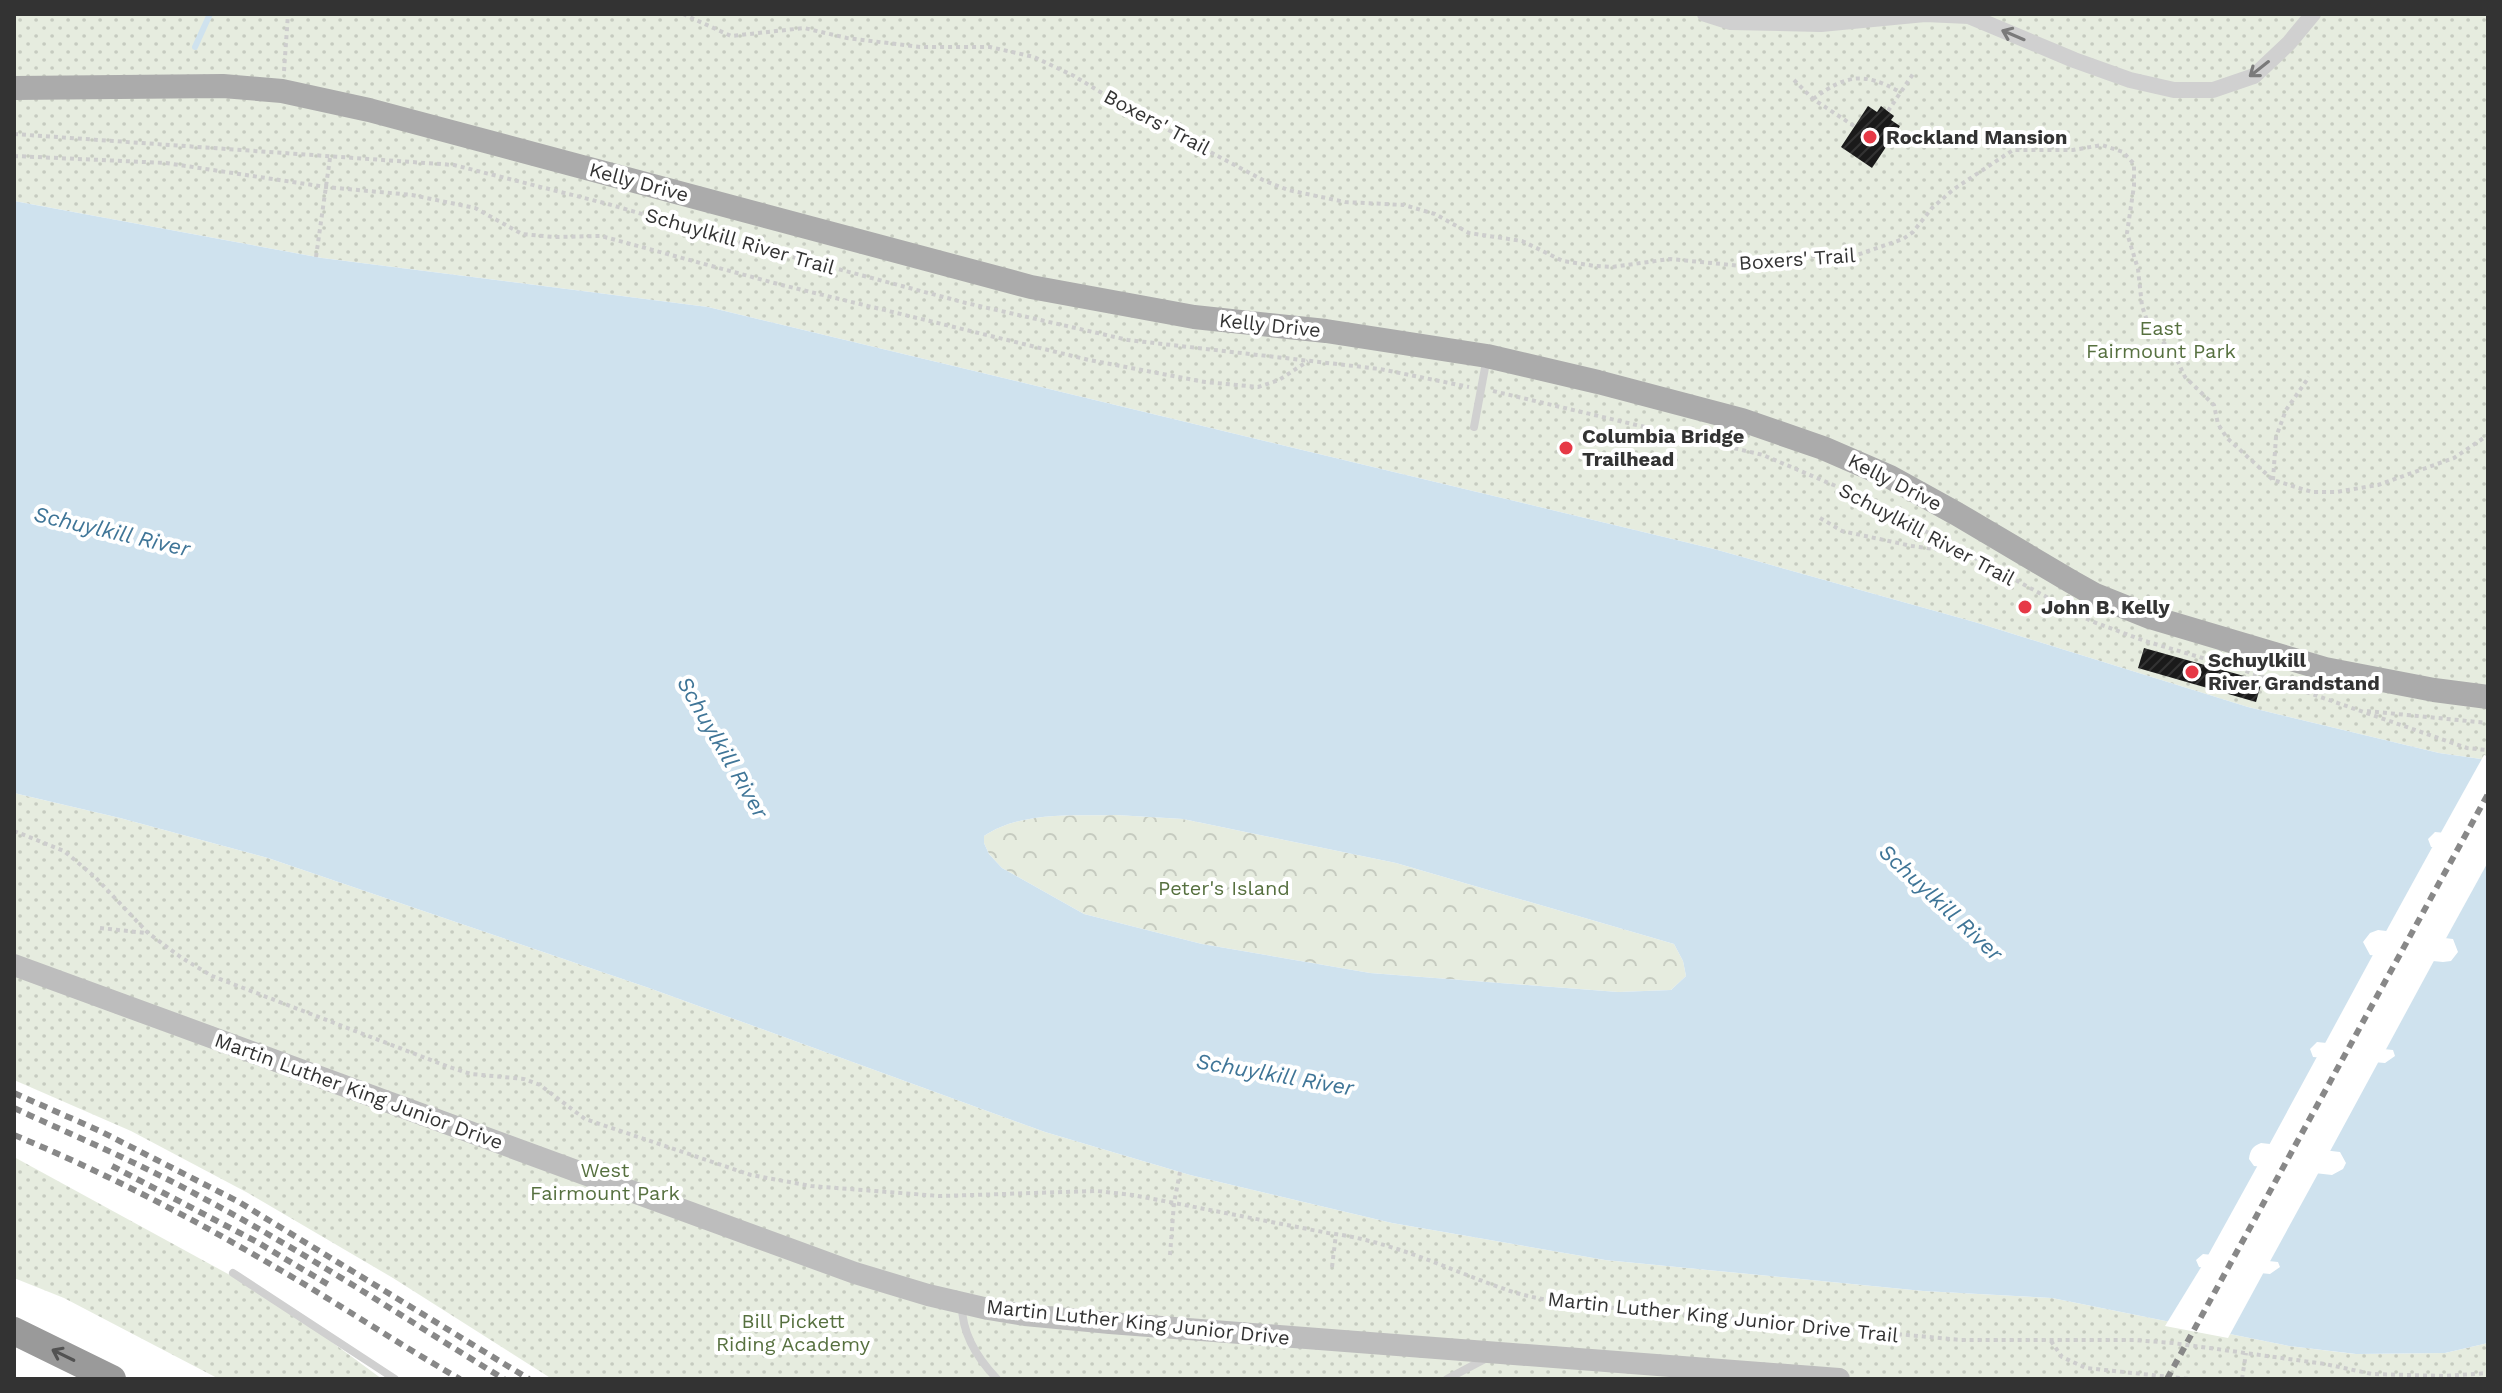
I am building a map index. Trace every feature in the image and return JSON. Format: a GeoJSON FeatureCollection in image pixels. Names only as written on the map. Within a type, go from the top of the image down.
{"type":"FeatureCollection","features":[{"type":"Feature","properties":{"kind":"highway"},"geometry":{"type":"LineString","coordinates":[[14,1331],[112,1379]]}},
{"type":"Feature","properties":{"kind":"main road","name":"Kelly Drive"},"geometry":{"type":"LineString","coordinates":[[14,88],[223,86],[282,91],[347,104],[1031,287],[1194,317],[1326,331],[1487,356],[1659,397],[1768,428],[1823,448],[1922,494],[2095,595],[2150,617],[2325,669],[2488,697]]}},
{"type":"Feature","properties":{"kind":"main road","name":"Martin Luther King Junior Drive"},"geometry":{"type":"LineString","coordinates":[[14,965],[855,1273],[962,1303],[1025,1315],[1110,1323],[1839,1379]]}},
{"type":"Feature","properties":{"kind":"street"},"geometry":{"type":"LineString","coordinates":[[1705,14],[1730,22],[1821,24],[1925,14],[1969,16],[2130,80],[2174,90],[2213,90],[2254,76],[2289,43],[2313,14]]}},
{"type":"Feature","properties":{"kind":"lane"},"geometry":{"type":"LineString","coordinates":[[1474,427],[1487,356]]}},
{"type":"Feature","properties":{"kind":"lane"},"geometry":{"type":"LineString","coordinates":[[233,1273],[395,1379]]}},
{"type":"Feature","properties":{"kind":"lane"},"geometry":{"type":"LineString","coordinates":[[962,1303],[962,1315],[970,1342],[997,1379]]}},
{"type":"Feature","properties":{"kind":"lane"},"geometry":{"type":"LineString","coordinates":[[1447,1379],[1497,1353]]}},
{"type":"Feature","properties":{"kind":"path"},"geometry":{"type":"LineString","coordinates":[[282,91],[288,14]]}},
{"type":"Feature","properties":{"kind":"path","name":"Boxers' Trail"},"geometry":{"type":"LineString","coordinates":[[683,14],[731,36],[804,28],[847,38],[920,47],[990,47],[1034,57],[1263,180],[1288,190],[1345,202],[1404,205],[1435,214],[1469,233],[1522,241],[1563,261],[1595,266],[1612,267],[1670,259],[1742,266],[1808,256],[1851,257],[1903,239],[1954,189],[2013,150],[2073,150],[2102,145],[2123,152],[2134,164],[2127,233],[2138,269],[2142,306],[2150,329],[2174,353],[2185,377],[2214,405],[2218,424],[2227,438],[2273,480],[2312,492],[2336,492],[2378,485],[2454,458],[2488,435]]}},
{"type":"Feature","properties":{"kind":"path"},"geometry":{"type":"LineString","coordinates":[[1888,111],[1913,74]]}},
{"type":"Feature","properties":{"kind":"path"},"geometry":{"type":"LineString","coordinates":[[1813,99],[1846,80],[1863,77],[1880,81],[1900,92]]}},
{"type":"Feature","properties":{"kind":"path"},"geometry":{"type":"LineString","coordinates":[[1794,80],[1813,99],[1854,126]]}},
{"type":"Feature","properties":{"kind":"path","name":"Schuylkill River Trail"},"geometry":{"type":"LineString","coordinates":[[14,134],[465,168],[1008,314],[1128,340],[1380,369],[1462,386]]}},
{"type":"Feature","properties":{"kind":"path"},"geometry":{"type":"LineString","coordinates":[[14,156],[166,163],[326,187],[412,195],[475,208],[522,234],[601,236],[778,284],[1089,360],[1205,382],[1258,387],[1279,380],[1309,361]]}},
{"type":"Feature","properties":{"kind":"path"},"geometry":{"type":"LineString","coordinates":[[316,257],[330,158]]}},
{"type":"Feature","properties":{"kind":"path"},"geometry":{"type":"LineString","coordinates":[[2273,480],[2276,437],[2286,410],[2309,377]]}},
{"type":"Feature","properties":{"kind":"path","name":"Schuylkill River Trail"},"geometry":{"type":"LineString","coordinates":[[1496,392],[1763,455],[1864,498],[2072,612],[2119,632],[2240,669],[2467,748],[2486,750]]}},
{"type":"Feature","properties":{"kind":"path"},"geometry":{"type":"LineString","coordinates":[[1820,518],[1842,531],[1912,546],[1965,553]]}},
{"type":"Feature","properties":{"kind":"path"},"geometry":{"type":"LineString","coordinates":[[2357,710],[2488,723]]}},
{"type":"Feature","properties":{"kind":"path","name":"Martin Luther King Junior Drive Trail"},"geometry":{"type":"LineString","coordinates":[[14,831],[64,851],[95,877],[148,933],[212,976],[471,1074],[508,1076],[532,1082],[585,1119],[751,1175],[811,1186],[939,1196],[1097,1191],[1357,1236],[1539,1299],[1652,1312],[1961,1340],[2134,1340],[2173,1343],[2325,1364],[2358,1373],[2405,1377],[2488,1373]]}},
{"type":"Feature","properties":{"kind":"path"},"geometry":{"type":"LineString","coordinates":[[100,928],[148,933]]}},
{"type":"Feature","properties":{"kind":"path"},"geometry":{"type":"LineString","coordinates":[[1170,1255],[1180,1172]]}},
{"type":"Feature","properties":{"kind":"path"},"geometry":{"type":"LineString","coordinates":[[1332,1267],[1336,1234]]}},
{"type":"Feature","properties":{"kind":"path"},"geometry":{"type":"LineString","coordinates":[[2051,1341],[2062,1357],[2086,1368],[2189,1379]]}},
{"type":"Feature","properties":{"kind":"path"},"geometry":{"type":"LineString","coordinates":[[2242,1379],[2246,1353]]}},
{"type":"Feature","properties":{"kind":"green space","name":"East Fairmount Park"},"geometry":{"type":"Polygon","coordinates":[[[14,14],[2488,14],[2488,760],[2439,753],[2248,707],[1978,623],[1714,549],[708,307],[322,258],[14,201],[14,14]]]}},
{"type":"Feature","properties":{"kind":"green space","name":"West Fairmount Park"},"geometry":{"type":"Polygon","coordinates":[[[14,793],[268,858],[649,988],[1045,1132],[1190,1175],[1392,1223],[1605,1260],[1923,1291],[2052,1298],[2289,1346],[2355,1354],[2445,1353],[2488,1343],[2488,1379],[552,1379],[393,1278],[248,1193],[131,1131],[14,1080],[14,793]]]}},
{"type":"Feature","properties":{"kind":"green space","name":"Peter's Island"},"geometry":{"type":"Polygon","coordinates":[[[1065,815],[1183,819],[1396,863],[1674,944],[1683,961],[1686,976],[1671,990],[1618,992],[1370,973],[1202,944],[1084,914],[1002,868],[984,843],[984,836],[1014,822],[1065,815]]]}},
{"type":"Feature","properties":{"kind":"green space"},"geometry":{"type":"Polygon","coordinates":[[[14,1157],[272,1298],[382,1379],[219,1379],[64,1298],[14,1278],[14,1157]]]}},
{"type":"Feature","properties":{"kind":"water","name":"Schuylkill River"},"geometry":{"type":"Polygon","coordinates":[[[14,201],[322,258],[708,307],[1714,549],[1978,623],[2248,707],[2439,753],[2488,760],[2488,837],[2435,832],[2428,839],[2431,847],[2488,853],[2488,1343],[2445,1353],[2356,1354],[2289,1346],[2052,1298],[1923,1291],[1605,1260],[1392,1223],[1190,1175],[1045,1132],[649,988],[268,858],[14,793],[14,201]],[[1116,815],[1048,816],[1014,822],[984,836],[989,854],[1002,868],[1084,914],[1202,944],[1370,973],[1618,992],[1671,990],[1686,976],[1683,961],[1674,944],[1396,863],[1183,819],[1116,815]],[[2378,930],[2370,933],[2363,942],[2370,955],[2443,962],[2451,961],[2458,952],[2453,939],[2378,930]],[[2317,1042],[2310,1049],[2313,1057],[2385,1063],[2395,1056],[2393,1050],[2317,1042]],[[2261,1143],[2249,1159],[2254,1166],[2332,1175],[2343,1169],[2346,1163],[2340,1152],[2261,1143]],[[2203,1254],[2196,1260],[2199,1267],[2270,1274],[2280,1267],[2278,1262],[2203,1254]]]}},
{"type":"Feature","properties":{"kind":"pier"},"geometry":{"type":"Polygon","coordinates":[[[2484,755],[2488,756],[2488,841],[2439,836],[2484,755]]]}},
{"type":"Feature","properties":{"kind":"pier"},"geometry":{"type":"Polygon","coordinates":[[[2434,844],[2488,849],[2488,862],[2444,942],[2384,935],[2434,844]]]}},
{"type":"Feature","properties":{"kind":"pier"},"geometry":{"type":"Polygon","coordinates":[[[2375,951],[2436,957],[2384,1053],[2323,1047],[2375,951]]]}},
{"type":"Feature","properties":{"kind":"pier"},"geometry":{"type":"Polygon","coordinates":[[[2319,1053],[2380,1059],[2328,1155],[2268,1147],[2319,1053]]]}},
{"type":"Feature","properties":{"kind":"pier"},"geometry":{"type":"Polygon","coordinates":[[[2259,1163],[2320,1170],[2268,1265],[2206,1259],[2259,1163]]]}},
{"type":"Feature","properties":{"kind":"pier"},"geometry":{"type":"Polygon","coordinates":[[[2203,1264],[2265,1270],[2228,1338],[2165,1326],[2203,1264]]]}},
{"type":"Feature","properties":{"kind":"building","name":"Rockland Mansion"},"geometry":{"type":"Polygon","coordinates":[[[1868,106],[1877,112],[1881,106],[1894,116],[1891,120],[1900,126],[1872,168],[1841,147],[1868,106]]]}},
{"type":"Feature","properties":{"kind":"building","name":"Schuylkill River Grandstand"},"geometry":{"type":"Polygon","coordinates":[[[2144,648],[2262,681],[2256,702],[2138,668],[2144,648]]]}},
{"type":"Feature","properties":{"kind":"waterway"},"geometry":{"type":"LineString","coordinates":[[195,47],[210,14]]}},
{"type":"Feature","properties":{"kind":"railway"},"geometry":{"type":"LineString","coordinates":[[2167,1379],[2488,794]]}},
{"type":"Feature","properties":{"kind":"railway"},"geometry":{"type":"LineString","coordinates":[[14,1093],[100,1131],[239,1202],[529,1379]]}},
{"type":"Feature","properties":{"kind":"railway"},"geometry":{"type":"LineString","coordinates":[[14,1108],[155,1173],[240,1218],[504,1379]]}},
{"type":"Feature","properties":{"kind":"railway"},"geometry":{"type":"LineString","coordinates":[[14,1135],[117,1181],[217,1234],[460,1379]]}},
{"type":"Feature","properties":{"kind":"railway"},"geometry":{"type":"LineString","coordinates":[[112,1166],[257,1242],[329,1285]]}},
{"type":"Feature","properties":{"kind":"place","name":"Rockland Mansion"},"geometry":{"type":"Point","coordinates":[1870,137]}},
{"type":"Feature","properties":{"kind":"place","name":"Columbia Bridge Trailhead"},"geometry":{"type":"Point","coordinates":[1566,448]}},
{"type":"Feature","properties":{"kind":"place","name":"John B. Kelly"},"geometry":{"type":"Point","coordinates":[2025,607]}},
{"type":"Feature","properties":{"kind":"place","name":"Schuylkill River Grandstand"},"geometry":{"type":"Point","coordinates":[2192,672]}},
{"type":"Feature","properties":{"kind":"park label","name":"Bill Pickett Riding Academy"},"geometry":{"type":"Point","coordinates":[793,1332]}}]}
